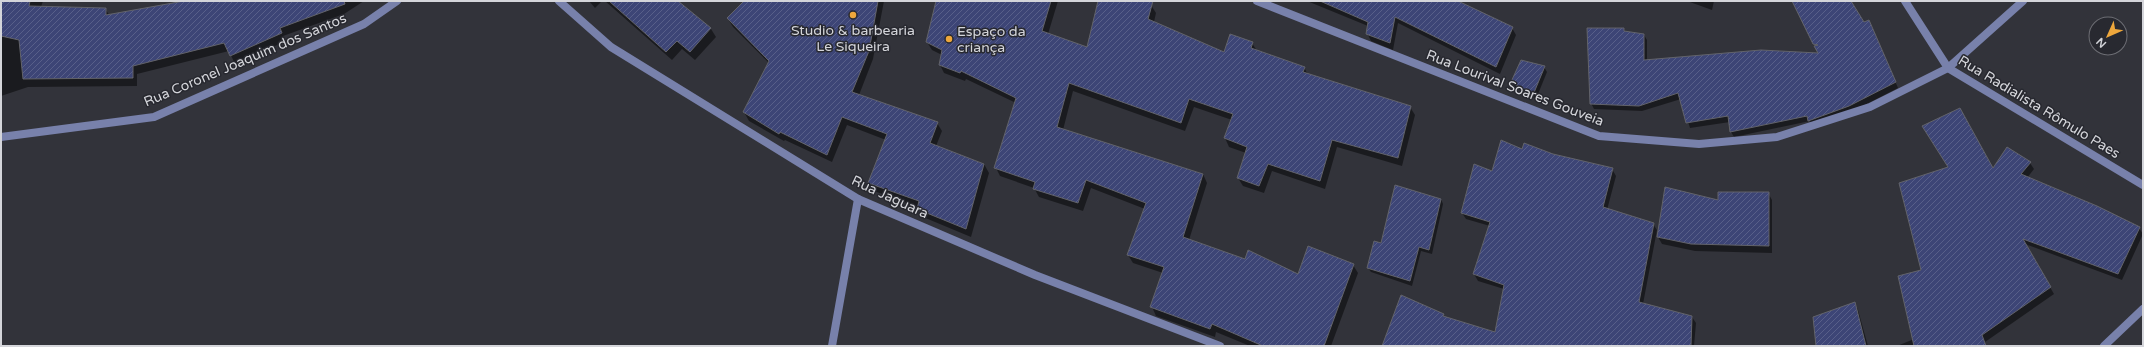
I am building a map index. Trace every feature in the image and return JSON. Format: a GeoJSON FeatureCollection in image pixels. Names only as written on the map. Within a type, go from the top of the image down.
{"type":"FeatureCollection","features":[{"type":"Feature","properties":{"kind":"street","name":"Rua Coronel Joaquim dos Santos"},"geometry":{"type":"LineString","coordinates":[[1,137],[154,117],[364,24],[396,1]]}},
{"type":"Feature","properties":{"kind":"street","name":"Rua Jaguara"},"geometry":{"type":"LineString","coordinates":[[558,1],[611,47],[858,199],[1035,276],[1220,346]]}},
{"type":"Feature","properties":{"kind":"street","name":"Rua Lourival Soares Gouveia"},"geometry":{"type":"LineString","coordinates":[[1256,1],[1599,136],[1699,144],[1777,137],[1870,107],[1948,68],[2023,1]]}},
{"type":"Feature","properties":{"kind":"street","name":"Rua Radialista Rômulo Paes"},"geometry":{"type":"LineString","coordinates":[[1905,1],[1948,68],[2143,185]]}},
{"type":"Feature","properties":{"kind":"street"},"geometry":{"type":"LineString","coordinates":[[832,346],[858,199]]}},
{"type":"Feature","properties":{"kind":"street"},"geometry":{"type":"LineString","coordinates":[[2104,346],[2143,309]]}},
{"type":"Feature","properties":{"kind":"building"},"geometry":{"type":"Polygon","coordinates":[[[1,1],[30,1],[29,6],[106,8],[106,15],[184,1],[344,1],[345,4],[280,28],[282,33],[230,56],[224,43],[133,66],[133,78],[23,79],[19,40],[1,36],[1,1]]]}},
{"type":"Feature","properties":{"kind":"building"},"geometry":{"type":"Polygon","coordinates":[[[609,1],[678,1],[711,28],[690,52],[677,41],[666,52],[609,1]]]}},
{"type":"Feature","properties":{"kind":"building"},"geometry":{"type":"Polygon","coordinates":[[[744,1],[878,1],[869,51],[852,92],[938,122],[930,143],[984,164],[966,229],[917,209],[919,201],[868,183],[887,134],[842,117],[827,155],[780,132],[779,134],[743,112],[769,61],[727,18],[744,1]]]}},
{"type":"Feature","properties":{"kind":"building"},"geometry":{"type":"Polygon","coordinates":[[[936,1],[1051,1],[1042,31],[1087,47],[1098,1],[1153,1],[1148,19],[1224,52],[1230,34],[1253,42],[1251,48],[1305,67],[1303,72],[1411,106],[1398,158],[1332,140],[1320,181],[1268,164],[1259,186],[1237,178],[1247,147],[1224,138],[1233,114],[1189,99],[1181,123],[1069,83],[1057,127],[1203,174],[1183,237],[1245,259],[1248,250],[1298,274],[1308,246],[1354,264],[1324,346],[1263,346],[1212,324],[1210,329],[1150,307],[1164,267],[1127,255],[1146,203],[1086,180],[1078,203],[1033,189],[1035,182],[994,168],[1016,98],[961,71],[960,73],[939,65],[942,50],[926,42],[936,1]]]}},
{"type":"Feature","properties":{"kind":"building"},"geometry":{"type":"Polygon","coordinates":[[[1320,1],[1458,1],[1513,27],[1496,67],[1395,17],[1390,43],[1366,34],[1368,22],[1320,1]]]}},
{"type":"Feature","properties":{"kind":"building"},"geometry":{"type":"Polygon","coordinates":[[[1792,1],[1851,1],[1864,22],[1869,20],[1896,82],[1849,106],[1808,121],[1807,116],[1730,132],[1728,116],[1686,123],[1678,93],[1639,106],[1590,104],[1587,28],[1624,28],[1624,31],[1644,34],[1644,60],[1761,50],[1818,53],[1814,46],[1818,45],[1813,44],[1792,1]]]}},
{"type":"Feature","properties":{"kind":"building"},"geometry":{"type":"Polygon","coordinates":[[[1521,60],[1545,66],[1533,95],[1511,82],[1521,60]]]}},
{"type":"Feature","properties":{"kind":"building"},"geometry":{"type":"Polygon","coordinates":[[[1960,108],[1993,168],[2007,147],[2031,162],[2021,174],[2097,206],[2140,227],[2118,274],[2023,239],[2051,287],[1982,335],[1986,346],[1914,346],[1898,276],[1921,270],[1899,183],[1948,167],[1922,126],[1960,108]]]}},
{"type":"Feature","properties":{"kind":"building"},"geometry":{"type":"Polygon","coordinates":[[[1501,140],[1522,149],[1524,143],[1553,154],[1613,168],[1603,207],[1654,223],[1639,302],[1692,316],[1691,346],[1382,346],[1401,295],[1444,314],[1443,316],[1495,332],[1504,285],[1473,274],[1490,222],[1461,213],[1474,164],[1492,171],[1501,140]]]}},
{"type":"Feature","properties":{"kind":"building"},"geometry":{"type":"Polygon","coordinates":[[[1395,185],[1441,199],[1429,250],[1419,247],[1410,281],[1367,268],[1374,241],[1381,243],[1395,185]]]}},
{"type":"Feature","properties":{"kind":"building"},"geometry":{"type":"Polygon","coordinates":[[[1665,187],[1718,200],[1718,192],[1769,192],[1769,246],[1691,244],[1657,237],[1665,187]]]}},
{"type":"Feature","properties":{"kind":"building"},"geometry":{"type":"Polygon","coordinates":[[[1855,302],[1866,346],[1816,346],[1813,317],[1855,302]]]}},
{"type":"Feature","properties":{"kind":"place","name":"Studio & barbearia Le Siqueira"},"geometry":{"type":"Point","coordinates":[853,15]}},
{"type":"Feature","properties":{"kind":"place","name":"Espaço da criança"},"geometry":{"type":"Point","coordinates":[949,39]}}]}
